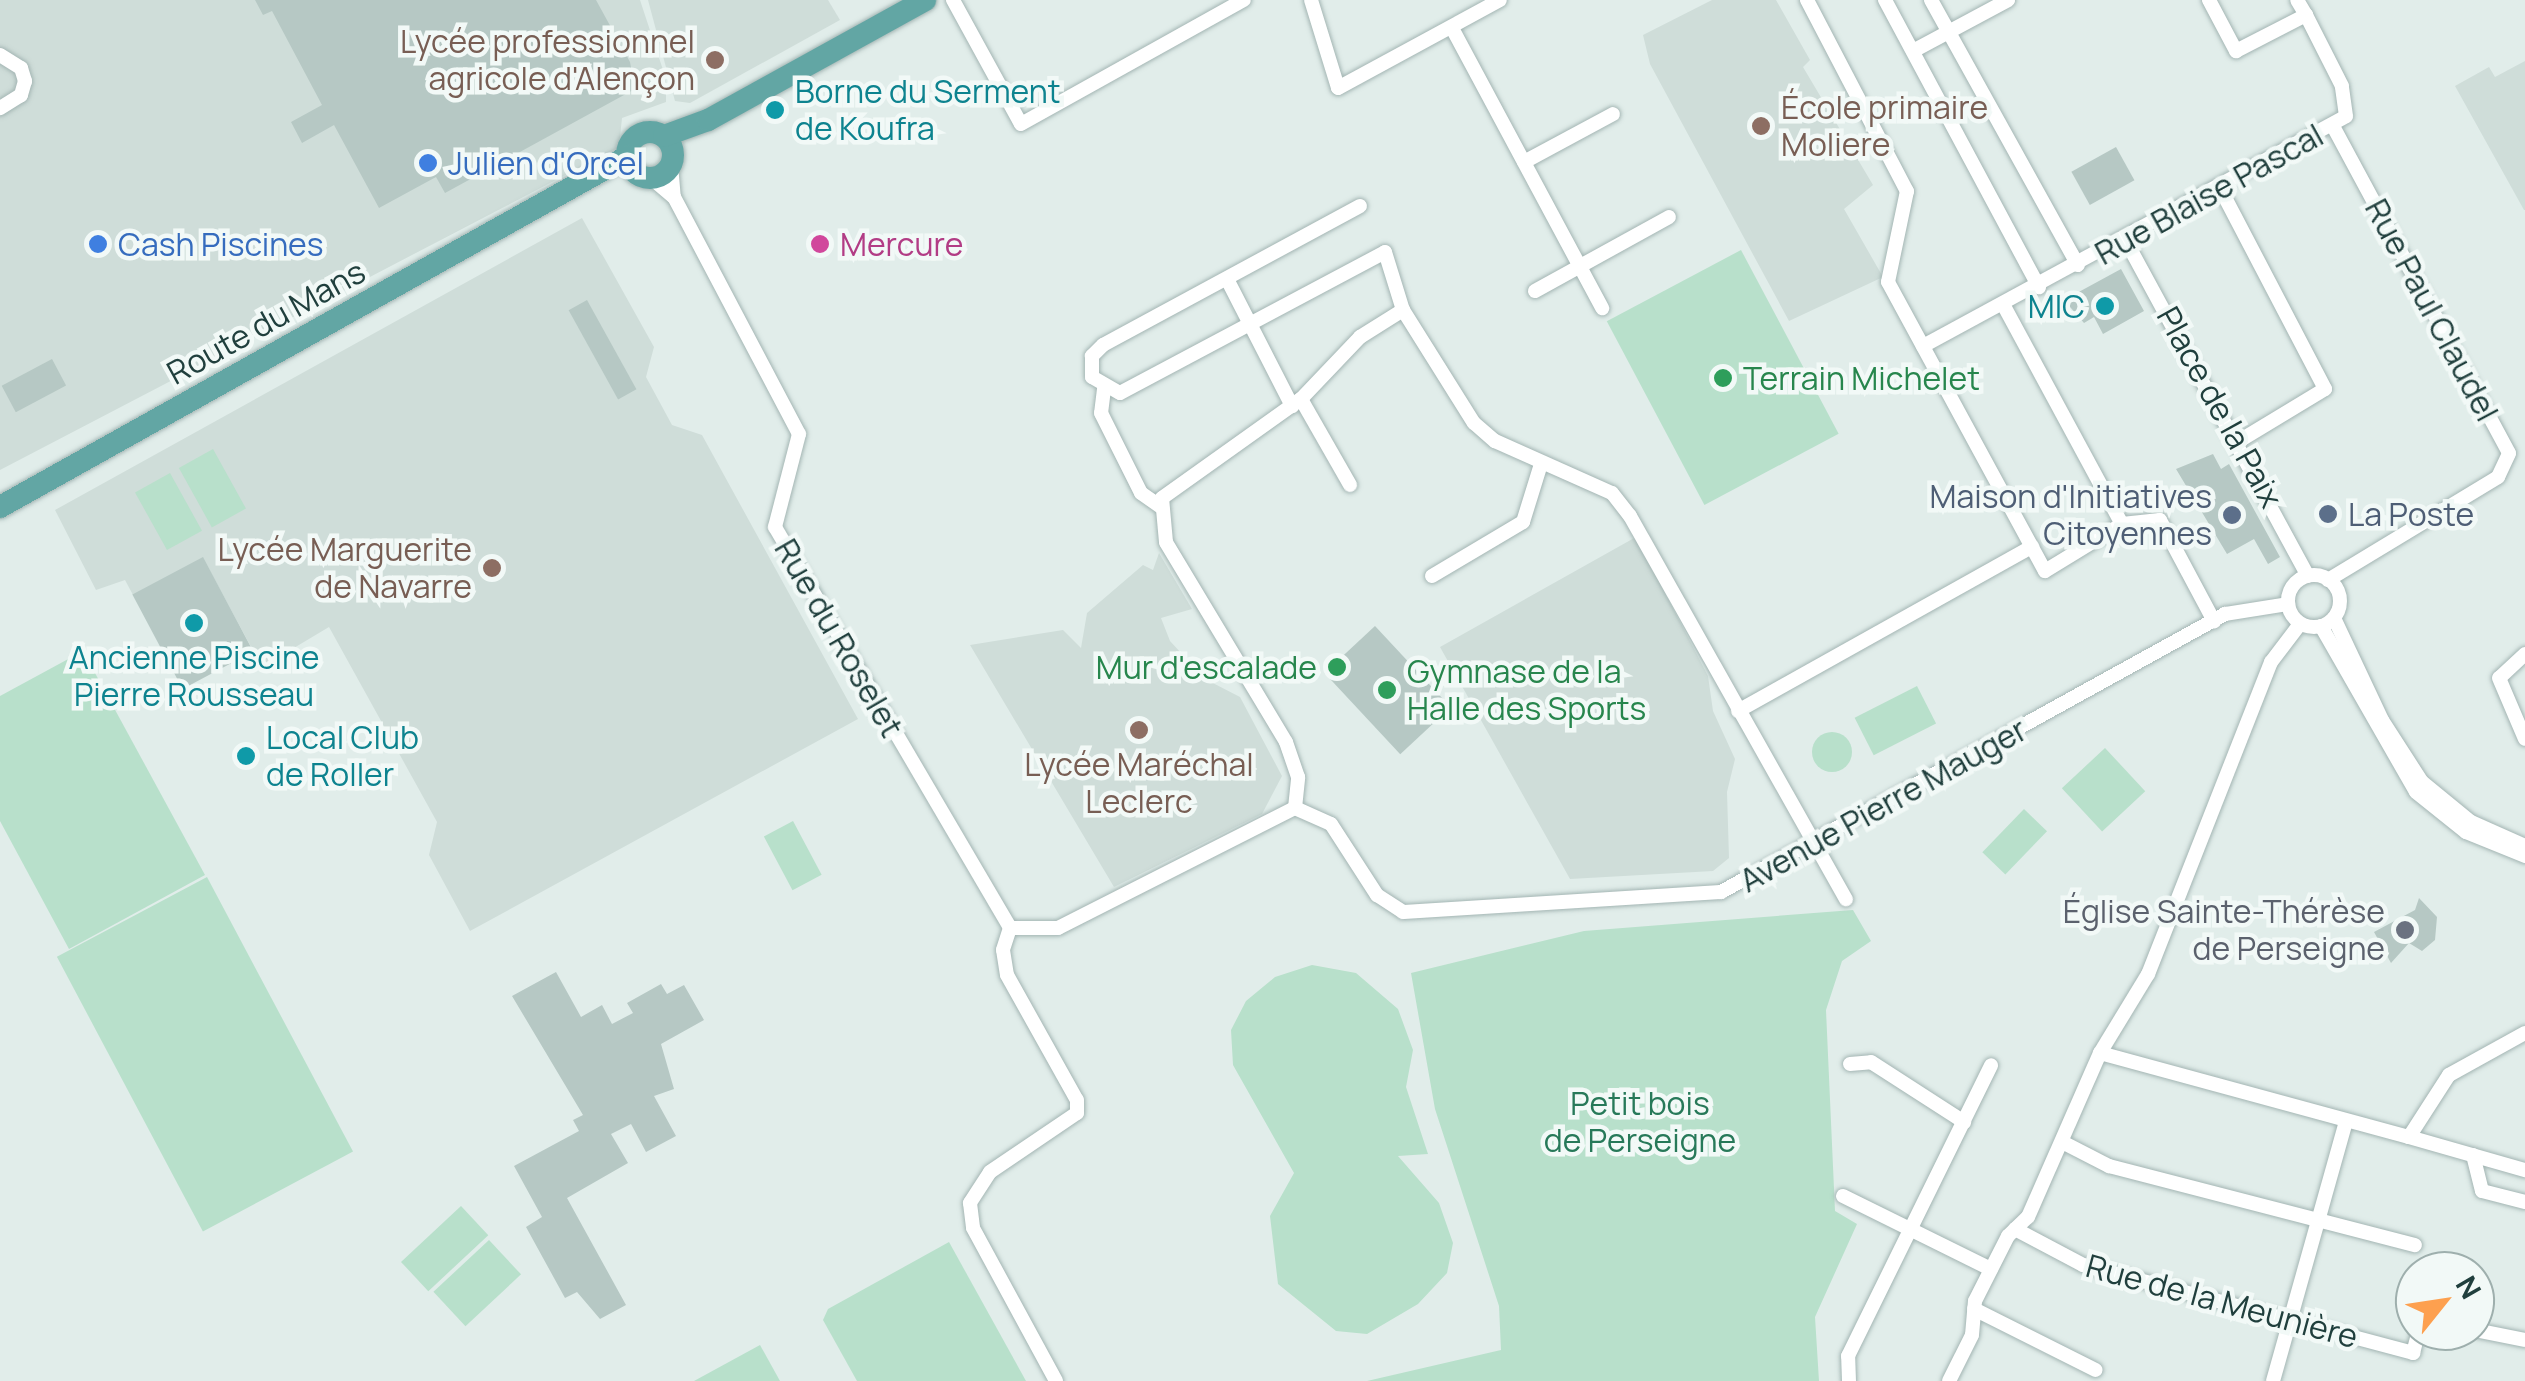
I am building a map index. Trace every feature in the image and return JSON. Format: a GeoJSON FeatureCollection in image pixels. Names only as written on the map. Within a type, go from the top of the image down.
{"type":"FeatureCollection","features":[{"type":"Feature","properties":{"kind":"main road","name":"Route du Mans"},"geometry":{"type":"LineString","coordinates":[[0,506],[564,197],[654,160],[708,120],[925,0]]}},
{"type":"Feature","properties":{"kind":"street"},"geometry":{"type":"LineString","coordinates":[[953,0],[1021,124],[1244,0]]}},
{"type":"Feature","properties":{"kind":"street"},"geometry":{"type":"LineString","coordinates":[[1311,0],[1338,88],[1500,0]]}},
{"type":"Feature","properties":{"kind":"street"},"geometry":{"type":"LineString","coordinates":[[1807,0],[1906,191],[1888,282],[2045,570],[2122,524],[2160,520],[2214,620]]}},
{"type":"Feature","properties":{"kind":"street"},"geometry":{"type":"LineString","coordinates":[[1885,0],[2039,286]]}},
{"type":"Feature","properties":{"kind":"street"},"geometry":{"type":"LineString","coordinates":[[1930,0],[2078,265]]}},
{"type":"Feature","properties":{"kind":"street"},"geometry":{"type":"LineString","coordinates":[[1913,51],[2008,0]]}},
{"type":"Feature","properties":{"kind":"street"},"geometry":{"type":"LineString","coordinates":[[2208,0],[2236,51],[2306,15],[2298,0]]}},
{"type":"Feature","properties":{"kind":"street","name":"Rue Blaise Pascal"},"geometry":{"type":"LineString","coordinates":[[1922,346],[2126,241],[2333,126],[2348,104],[2306,15]]}},
{"type":"Feature","properties":{"kind":"street"},"geometry":{"type":"LineString","coordinates":[[1452,28],[1602,308]]}},
{"type":"Feature","properties":{"kind":"street"},"geometry":{"type":"LineString","coordinates":[[0,54],[21,68],[25,82],[21,96],[0,108]]}},
{"type":"Feature","properties":{"kind":"street"},"geometry":{"type":"LineString","coordinates":[[1524,162],[1613,114]]}},
{"type":"Feature","properties":{"kind":"street","name":"Rue Paul Claudel"},"geometry":{"type":"LineString","coordinates":[[2328,580],[2498,477],[2509,453],[2333,126]]}},
{"type":"Feature","properties":{"kind":"street","name":"Rue du Roselet"},"geometry":{"type":"LineString","coordinates":[[654,160],[674,197]]}},
{"type":"Feature","properties":{"kind":"street","name":"Rue du Roselet"},"geometry":{"type":"LineString","coordinates":[[654,160],[799,434],[774,528],[1010,928]]}},
{"type":"Feature","properties":{"kind":"street"},"geometry":{"type":"LineString","coordinates":[[2219,186],[2325,389],[2239,441]]}},
{"type":"Feature","properties":{"kind":"street"},"geometry":{"type":"LineString","coordinates":[[1360,206],[1103,346],[1092,356],[1092,377],[1104,389],[1120,393],[1385,252],[1403,310],[1474,423],[1542,464],[1612,493],[1846,900]]}},
{"type":"Feature","properties":{"kind":"street"},"geometry":{"type":"LineString","coordinates":[[1535,291],[1668,218]]}},
{"type":"Feature","properties":{"kind":"street","name":"Place de la Paix"},"geometry":{"type":"LineString","coordinates":[[2126,241],[2239,441],[2308,576]]}},
{"type":"Feature","properties":{"kind":"street"},"geometry":{"type":"LineString","coordinates":[[1226,280],[1350,485]]}},
{"type":"Feature","properties":{"kind":"street"},"geometry":{"type":"LineString","coordinates":[[2004,306],[2122,524]]}},
{"type":"Feature","properties":{"kind":"street"},"geometry":{"type":"LineString","coordinates":[[1056,1381],[973,1228],[970,1203],[990,1172],[1077,1114],[1078,1100],[1007,975],[1003,950],[1010,928],[1058,928],[1295,808],[1298,776],[1286,742],[1166,542],[1161,507],[1174,488],[1297,403],[1360,337],[1403,310]]}},
{"type":"Feature","properties":{"kind":"street"},"geometry":{"type":"LineString","coordinates":[[1104,389],[1102,413],[1141,494],[1161,507]]}},
{"type":"Feature","properties":{"kind":"street"},"geometry":{"type":"LineString","coordinates":[[1432,576],[1523,522],[1542,464]]}},
{"type":"Feature","properties":{"kind":"street"},"geometry":{"type":"LineString","coordinates":[[1738,711],[2032,547]]}},
{"type":"Feature","properties":{"kind":"street"},"geometry":{"type":"LineString","coordinates":[[2300,624],[2288,604],[2295,583],[2308,576],[2328,580],[2338,593],[2327,622],[2416,792],[2466,832],[2525,856]]}},
{"type":"Feature","properties":{"kind":"street","name":"Avenue Pierre Mauger"},"geometry":{"type":"LineString","coordinates":[[1295,808],[1331,824],[1391,907],[1422,914],[1721,892],[1812,846],[2214,620],[2288,604]]}},
{"type":"Feature","properties":{"kind":"street"},"geometry":{"type":"LineString","coordinates":[[1950,1381],[1972,1335],[1974,1309],[1991,1269],[2064,1143],[2100,1053],[2148,974],[2271,662],[2300,624],[2327,622]]}},
{"type":"Feature","properties":{"kind":"street"},"geometry":{"type":"LineString","coordinates":[[2327,622],[2422,782],[2471,822],[2525,846]]}},
{"type":"Feature","properties":{"kind":"street"},"geometry":{"type":"LineString","coordinates":[[2525,654],[2499,678],[2525,738]]}},
{"type":"Feature","properties":{"kind":"street"},"geometry":{"type":"LineString","coordinates":[[2409,1138],[2435,1087],[2525,1033]]}},
{"type":"Feature","properties":{"kind":"street"},"geometry":{"type":"LineString","coordinates":[[2100,1053],[2525,1170]]}},
{"type":"Feature","properties":{"kind":"street"},"geometry":{"type":"LineString","coordinates":[[1850,1064],[1872,1062],[1964,1122]]}},
{"type":"Feature","properties":{"kind":"street"},"geometry":{"type":"LineString","coordinates":[[1848,1381],[1848,1356],[1992,1065]]}},
{"type":"Feature","properties":{"kind":"street"},"geometry":{"type":"LineString","coordinates":[[2273,1381],[2346,1121]]}},
{"type":"Feature","properties":{"kind":"street"},"geometry":{"type":"LineString","coordinates":[[2064,1143],[2110,1166],[2318,1223],[2415,1244]]}},
{"type":"Feature","properties":{"kind":"street"},"geometry":{"type":"LineString","coordinates":[[2472,1155],[2482,1191],[2525,1202]]}},
{"type":"Feature","properties":{"kind":"street"},"geometry":{"type":"LineString","coordinates":[[1843,1196],[1991,1269]]}},
{"type":"Feature","properties":{"kind":"street","name":"Rue de la Meunière"},"geometry":{"type":"LineString","coordinates":[[2015,1229],[2083,1265],[2395,1348]]}},
{"type":"Feature","properties":{"kind":"street"},"geometry":{"type":"LineString","coordinates":[[1974,1309],[2096,1370]]}},
{"type":"Feature","properties":{"kind":"street"},"geometry":{"type":"LineString","coordinates":[[2495,1334],[2525,1340]]}},
{"type":"Feature","properties":{"kind":"shaded area"},"geometry":{"type":"Polygon","coordinates":[[[0,0],[640,0],[666,79],[666,102],[622,118],[619,147],[0,470],[0,0]]]}},
{"type":"Feature","properties":{"kind":"shaded area","name":"Lycée professionnel agricole d'Alençon"},"geometry":{"type":"Polygon","coordinates":[[[648,0],[828,0],[840,20],[690,103],[675,101],[648,0]]]}},
{"type":"Feature","properties":{"kind":"shaded area","name":"École primaire Moliere"},"geometry":{"type":"Polygon","coordinates":[[[1712,0],[1776,0],[1810,60],[1803,67],[1873,185],[1844,209],[1883,277],[1789,321],[1650,64],[1643,35],[1712,0]]]}},
{"type":"Feature","properties":{"kind":"shaded area"},"geometry":{"type":"Polygon","coordinates":[[[2525,61],[2524,210],[2455,86],[2489,67],[2495,77],[2525,61]]]}},
{"type":"Feature","properties":{"kind":"shaded area","name":"Lycée Marguerite de Navarre"},"geometry":{"type":"Polygon","coordinates":[[[582,218],[654,347],[646,377],[672,425],[702,435],[858,719],[470,931],[429,855],[437,822],[329,627],[262,667],[203,558],[133,595],[125,580],[96,590],[55,510],[582,218]]]}},
{"type":"Feature","properties":{"kind":"shaded area"},"geometry":{"type":"Polygon","coordinates":[[[1636,537],[1708,676],[1713,711],[1735,759],[1727,792],[1729,858],[1713,871],[1570,879],[1440,647],[1636,537]]]}},
{"type":"Feature","properties":{"kind":"shaded area","name":"Lycée Maréchal Leclerc"},"geometry":{"type":"Polygon","coordinates":[[[1159,553],[1192,609],[1161,618],[1170,641],[1205,679],[1240,697],[1282,776],[1262,814],[1114,887],[970,645],[1063,630],[1081,648],[1087,613],[1143,565],[1153,570],[1159,553]]]}},
{"type":"Feature","properties":{"kind":"green space","name":"Terrain Michelet"},"geometry":{"type":"Polygon","coordinates":[[[1741,250],[1839,434],[1704,505],[1607,321],[1741,250]]]}},
{"type":"Feature","properties":{"kind":"green space"},"geometry":{"type":"Polygon","coordinates":[[[213,449],[246,508],[212,527],[179,468],[213,449]]]}},
{"type":"Feature","properties":{"kind":"green space"},"geometry":{"type":"Polygon","coordinates":[[[170,473],[202,531],[167,550],[135,492],[170,473]]]}},
{"type":"Feature","properties":{"kind":"green space"},"geometry":{"type":"Polygon","coordinates":[[[83,651],[205,875],[69,949],[0,821],[0,696],[83,651]]]}},
{"type":"Feature","properties":{"kind":"green space"},"geometry":{"type":"Polygon","coordinates":[[[1917,686],[1936,723],[1874,755],[1855,718],[1917,686]]]}},
{"type":"Feature","properties":{"kind":"green space"},"geometry":{"type":"Polygon","coordinates":[[[1832,732],[1846,738],[1852,752],[1846,766],[1832,772],[1818,766],[1812,752],[1818,738],[1832,732]]]}},
{"type":"Feature","properties":{"kind":"green space"},"geometry":{"type":"Polygon","coordinates":[[[2105,748],[2145,791],[2102,831],[2062,788],[2105,748]]]}},
{"type":"Feature","properties":{"kind":"green space"},"geometry":{"type":"Polygon","coordinates":[[[2024,809],[2047,831],[2005,874],[1982,852],[2024,809]]]}},
{"type":"Feature","properties":{"kind":"green space"},"geometry":{"type":"Polygon","coordinates":[[[793,821],[822,875],[793,890],[764,836],[793,821]]]}},
{"type":"Feature","properties":{"kind":"green space"},"geometry":{"type":"Polygon","coordinates":[[[207,877],[353,1152],[203,1231],[57,957],[207,877]]]}},
{"type":"Feature","properties":{"kind":"green space","name":"Petit bois de Perseigne"},"geometry":{"type":"Polygon","coordinates":[[[1853,910],[1871,941],[1842,961],[1826,1010],[1835,1211],[1857,1224],[1815,1317],[1819,1381],[1367,1381],[1501,1350],[1499,1306],[1435,1109],[1411,973],[1584,931],[1853,910]]]}},
{"type":"Feature","properties":{"kind":"green space"},"geometry":{"type":"Polygon","coordinates":[[[1312,965],[1356,973],[1398,1009],[1413,1050],[1406,1087],[1428,1154],[1398,1156],[1439,1203],[1453,1243],[1447,1273],[1418,1304],[1367,1334],[1336,1331],[1278,1284],[1270,1216],[1294,1173],[1233,1065],[1231,1030],[1246,1001],[1275,977],[1312,965]]]}},
{"type":"Feature","properties":{"kind":"green space"},"geometry":{"type":"Polygon","coordinates":[[[461,1206],[488,1235],[428,1291],[401,1262],[461,1206]]]}},
{"type":"Feature","properties":{"kind":"green space"},"geometry":{"type":"Polygon","coordinates":[[[489,1240],[521,1274],[465,1326],[433,1292],[489,1240]]]}},
{"type":"Feature","properties":{"kind":"green space"},"geometry":{"type":"Polygon","coordinates":[[[949,1242],[1026,1381],[857,1381],[823,1320],[828,1309],[949,1242]]]}},
{"type":"Feature","properties":{"kind":"green space"},"geometry":{"type":"Polygon","coordinates":[[[760,1345],[780,1381],[694,1381],[760,1345]]]}},
{"type":"Feature","properties":{"kind":"building"},"geometry":{"type":"Polygon","coordinates":[[[255,0],[596,0],[630,62],[635,89],[445,193],[436,177],[379,208],[334,125],[302,143],[291,122],[322,105],[272,11],[263,15],[255,0]]]}},
{"type":"Feature","properties":{"kind":"building"},"geometry":{"type":"Polygon","coordinates":[[[2116,147],[2134,180],[2090,205],[2071,172],[2116,147]]]}},
{"type":"Feature","properties":{"kind":"building","name":"MIC"},"geometry":{"type":"Polygon","coordinates":[[[2121,269],[2144,311],[2103,334],[2094,317],[2084,323],[2064,300],[2121,269]]]}},
{"type":"Feature","properties":{"kind":"building"},"geometry":{"type":"Polygon","coordinates":[[[587,300],[636,389],[618,399],[569,310],[587,300]]]}},
{"type":"Feature","properties":{"kind":"building"},"geometry":{"type":"Polygon","coordinates":[[[52,359],[66,385],[16,412],[2,386],[52,359]]]}},
{"type":"Feature","properties":{"kind":"building","name":"Maison d'Initiatives Citoyennes"},"geometry":{"type":"Polygon","coordinates":[[[2213,454],[2221,469],[2229,464],[2280,557],[2268,564],[2254,539],[2227,554],[2176,469],[2213,454]]]}},
{"type":"Feature","properties":{"kind":"building","name":"Ancienne Piscine Pierre Rousseau"},"geometry":{"type":"Polygon","coordinates":[[[203,557],[253,651],[183,689],[132,595],[203,557]]]}},
{"type":"Feature","properties":{"kind":"building","name":"Gymnase de la Halle des Sports"},"geometry":{"type":"Polygon","coordinates":[[[1375,626],[1451,707],[1400,754],[1325,673],[1375,626]]]}},
{"type":"Feature","properties":{"kind":"building","name":"Église Sainte-Thérèse de Perseigne"},"geometry":{"type":"Polygon","coordinates":[[[2419,898],[2437,917],[2435,940],[2422,951],[2409,943],[2391,963],[2374,932],[2415,910],[2419,898]]]}},
{"type":"Feature","properties":{"kind":"building"},"geometry":{"type":"Polygon","coordinates":[[[556,972],[581,1017],[602,1005],[612,1024],[633,1013],[627,1003],[661,984],[667,994],[684,985],[704,1020],[661,1044],[674,1089],[654,1096],[676,1136],[646,1152],[631,1124],[611,1134],[628,1163],[567,1198],[626,1305],[600,1319],[577,1292],[565,1298],[526,1227],[542,1217],[514,1166],[579,1131],[573,1120],[583,1115],[512,996],[556,972]]]}},
{"type":"Feature","properties":{"kind":"place","name":"Lycée professionnel agricole d'Alençon"},"geometry":{"type":"Point","coordinates":[715,60]}},
{"type":"Feature","properties":{"kind":"place","name":"Borne du Serment de Koufra"},"geometry":{"type":"Point","coordinates":[775,110]}},
{"type":"Feature","properties":{"kind":"place","name":"École primaire Moliere"},"geometry":{"type":"Point","coordinates":[1761,126]}},
{"type":"Feature","properties":{"kind":"place","name":"Julien d'Orcel"},"geometry":{"type":"Point","coordinates":[428,163]}},
{"type":"Feature","properties":{"kind":"place","name":"Cash Piscines"},"geometry":{"type":"Point","coordinates":[98,244]}},
{"type":"Feature","properties":{"kind":"place","name":"Mercure"},"geometry":{"type":"Point","coordinates":[820,244]}},
{"type":"Feature","properties":{"kind":"place","name":"MIC"},"geometry":{"type":"Point","coordinates":[2105,306]}},
{"type":"Feature","properties":{"kind":"place","name":"Terrain Michelet"},"geometry":{"type":"Point","coordinates":[1723,378]}},
{"type":"Feature","properties":{"kind":"place","name":"La Poste"},"geometry":{"type":"Point","coordinates":[2328,514]}},
{"type":"Feature","properties":{"kind":"place","name":"Maison d'Initiatives Citoyennes"},"geometry":{"type":"Point","coordinates":[2232,515]}},
{"type":"Feature","properties":{"kind":"place","name":"Lycée Marguerite de Navarre"},"geometry":{"type":"Point","coordinates":[492,568]}},
{"type":"Feature","properties":{"kind":"place","name":"Ancienne Piscine Pierre Rousseau"},"geometry":{"type":"Point","coordinates":[194,623]}},
{"type":"Feature","properties":{"kind":"place","name":"Mur d'escalade"},"geometry":{"type":"Point","coordinates":[1337,667]}},
{"type":"Feature","properties":{"kind":"place","name":"Gymnase de la Halle des Sports"},"geometry":{"type":"Point","coordinates":[1387,690]}},
{"type":"Feature","properties":{"kind":"place","name":"Lycée Maréchal Leclerc"},"geometry":{"type":"Point","coordinates":[1139,730]}},
{"type":"Feature","properties":{"kind":"place","name":"Local Club de Roller"},"geometry":{"type":"Point","coordinates":[246,756]}},
{"type":"Feature","properties":{"kind":"place","name":"Église Sainte-Thérèse de Perseigne"},"geometry":{"type":"Point","coordinates":[2405,930]}}]}
